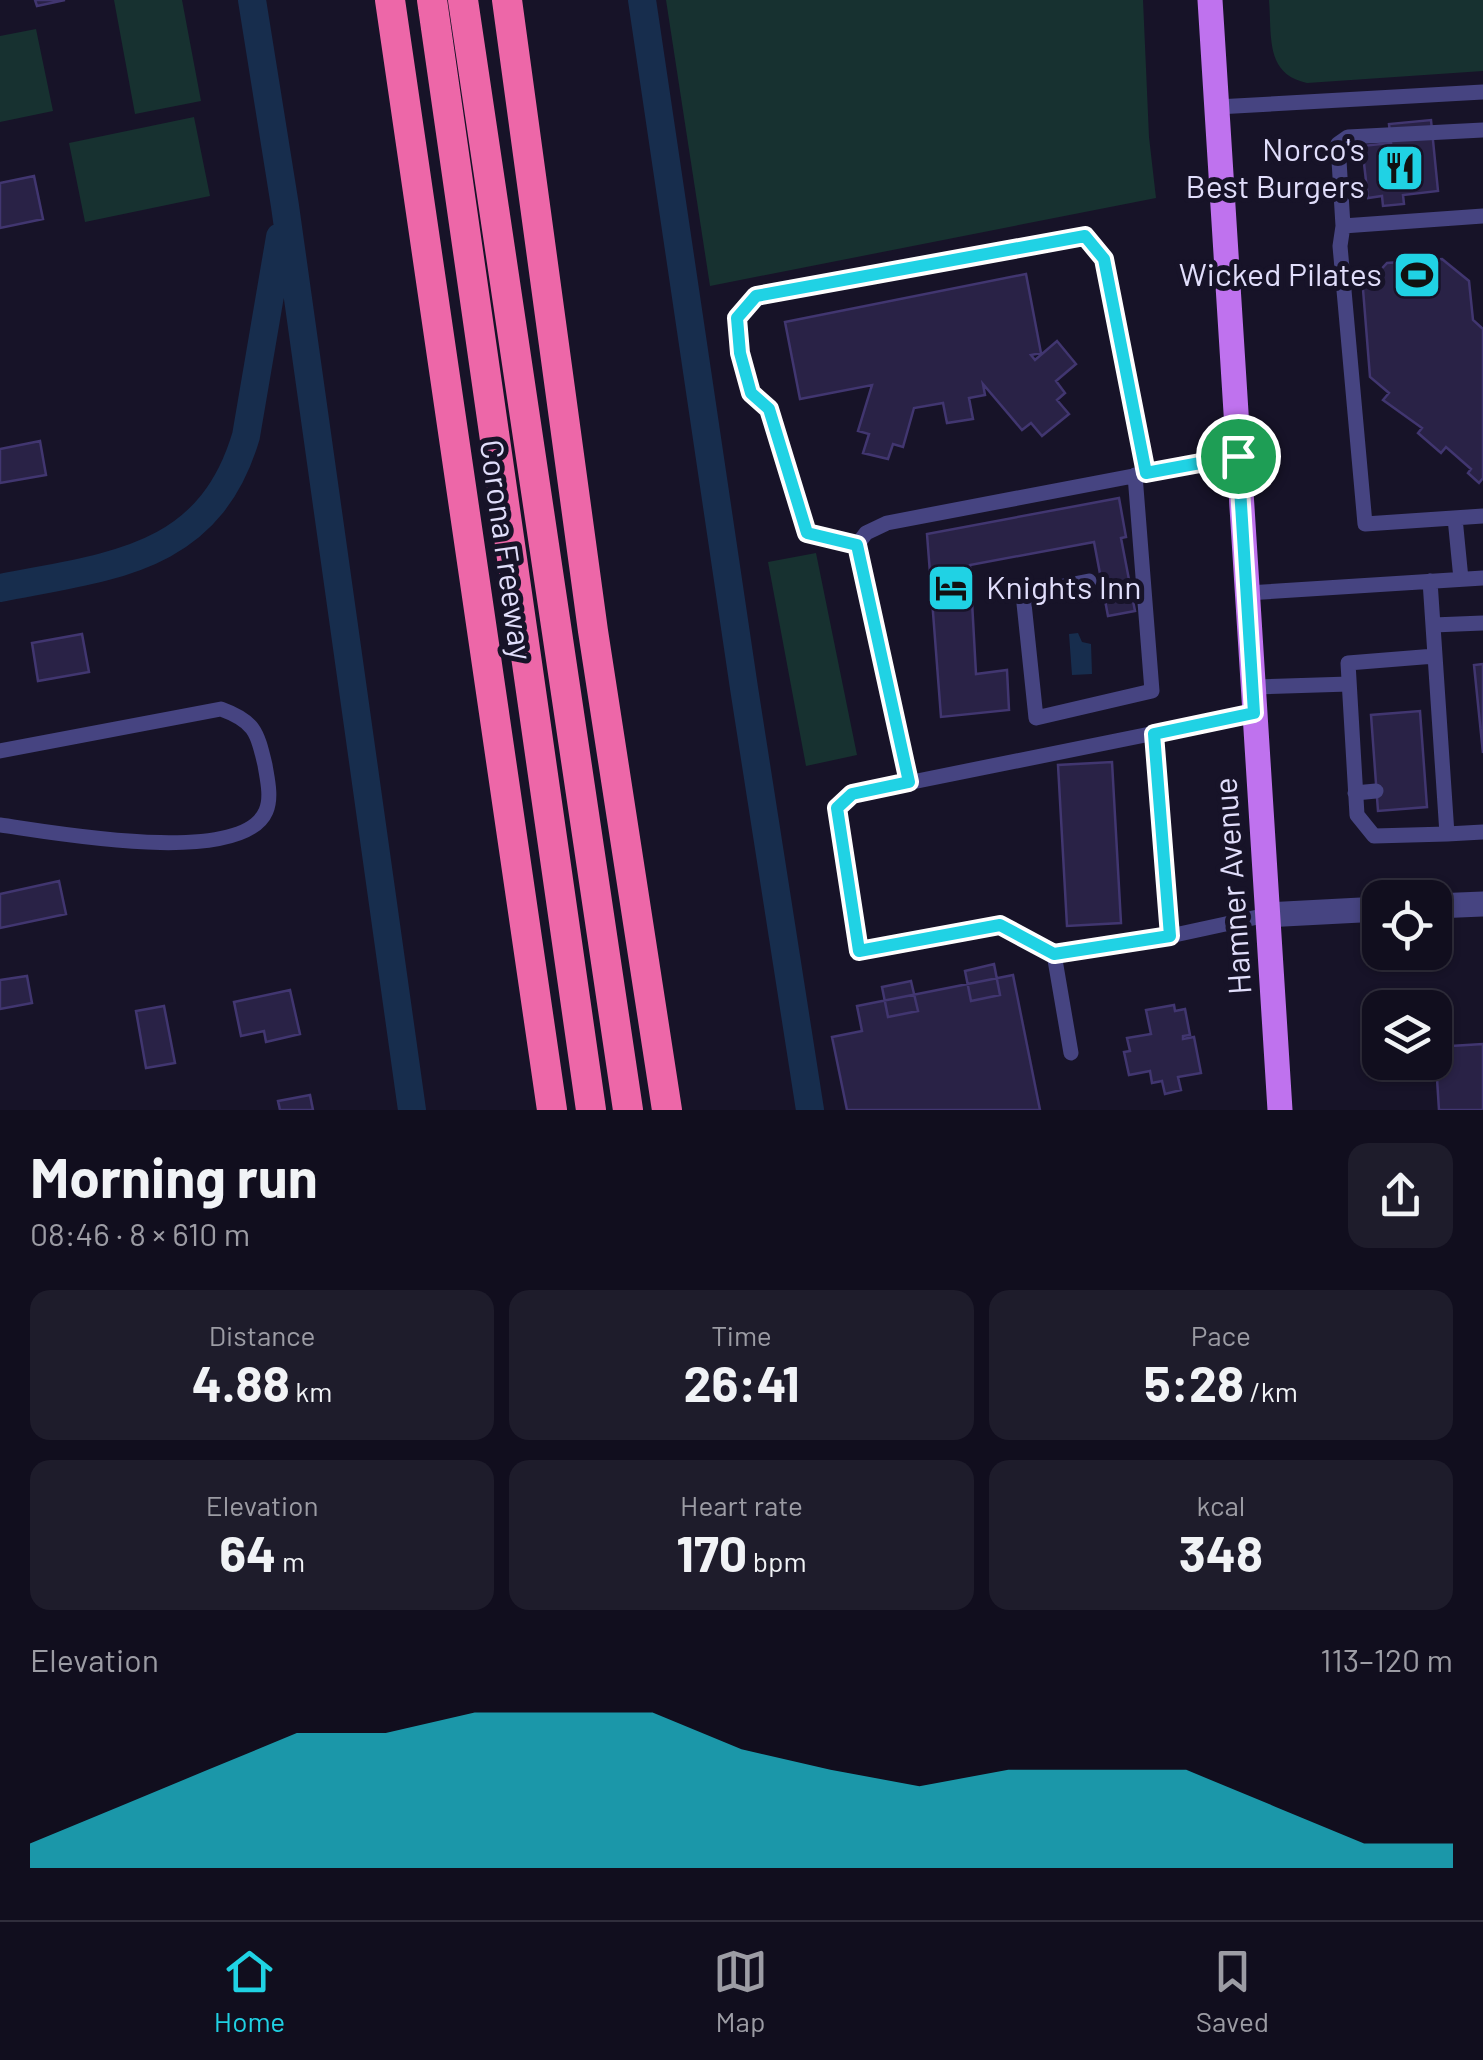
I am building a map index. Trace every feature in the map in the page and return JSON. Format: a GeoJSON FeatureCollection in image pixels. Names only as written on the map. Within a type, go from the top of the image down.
{"type":"FeatureCollection","features":[{"type":"Feature","properties":{"kind":"highway","name":"Corona Freeway"},"geometry":{"type":"LineString","coordinates":[[390,0],[552,1110]]}},
{"type":"Feature","properties":{"kind":"highway"},"geometry":{"type":"LineString","coordinates":[[432,0],[591,1110]]}},
{"type":"Feature","properties":{"kind":"highway"},"geometry":{"type":"LineString","coordinates":[[463,0],[628,1110]]}},
{"type":"Feature","properties":{"kind":"highway"},"geometry":{"type":"LineString","coordinates":[[507,0],[593,631],[667,1110]]}},
{"type":"Feature","properties":{"kind":"highway"},"geometry":{"type":"LineString","coordinates":[[593,631],[594,882]]}},
{"type":"Feature","properties":{"kind":"highway"},"geometry":{"type":"LineString","coordinates":[[485,646],[558,883]]}},
{"type":"Feature","properties":{"kind":"main road","name":"Hamner Avenue"},"geometry":{"type":"LineString","coordinates":[[1210,0],[1280,1110]]}},
{"type":"Feature","properties":{"kind":"street"},"geometry":{"type":"LineString","coordinates":[[1452,905],[1483,904]]}},
{"type":"Feature","properties":{"kind":"street"},"geometry":{"type":"LineString","coordinates":[[1267,914],[1362,910]]}},
{"type":"Feature","properties":{"kind":"lane"},"geometry":{"type":"LineString","coordinates":[[1216,108],[1483,92]]}},
{"type":"Feature","properties":{"kind":"lane"},"geometry":{"type":"LineString","coordinates":[[1483,130],[1348,137],[1338,144],[1343,226],[1340,246],[1365,524],[1483,516]]}},
{"type":"Feature","properties":{"kind":"lane"},"geometry":{"type":"LineString","coordinates":[[1343,226],[1483,216]]}},
{"type":"Feature","properties":{"kind":"lane"},"geometry":{"type":"LineString","coordinates":[[857,545],[807,533],[769,409],[751,393],[740,353],[737,318],[756,296],[1085,236],[1104,259],[1141,474],[1152,692],[1036,718],[1023,594],[1089,581]]}},
{"type":"Feature","properties":{"kind":"lane"},"geometry":{"type":"LineString","coordinates":[[909,782],[857,545],[866,533],[887,523],[1238,456]]}},
{"type":"Feature","properties":{"kind":"lane"},"geometry":{"type":"LineString","coordinates":[[1455,518],[1461,579]]}},
{"type":"Feature","properties":{"kind":"lane"},"geometry":{"type":"LineString","coordinates":[[1246,593],[1483,578]]}},
{"type":"Feature","properties":{"kind":"lane"},"geometry":{"type":"LineString","coordinates":[[1430,581],[1447,834]]}},
{"type":"Feature","properties":{"kind":"lane"},"geometry":{"type":"LineString","coordinates":[[1433,625],[1483,623]]}},
{"type":"Feature","properties":{"kind":"lane"},"geometry":{"type":"LineString","coordinates":[[1435,656],[1348,663],[1356,815],[1374,836],[1483,832]]}},
{"type":"Feature","properties":{"kind":"lane"},"geometry":{"type":"LineString","coordinates":[[1253,687],[1349,684]]}},
{"type":"Feature","properties":{"kind":"lane"},"geometry":{"type":"LineString","coordinates":[[0,751],[221,710],[241,717],[256,730],[269,786],[266,810],[250,830],[214,840],[160,843],[0,825]]}},
{"type":"Feature","properties":{"kind":"lane"},"geometry":{"type":"LineString","coordinates":[[1254,713],[852,794],[837,808],[859,951],[1000,925],[1054,954],[1170,936],[1267,914]]}},
{"type":"Feature","properties":{"kind":"lane"},"geometry":{"type":"LineString","coordinates":[[1154,734],[1170,936]]}},
{"type":"Feature","properties":{"kind":"lane"},"geometry":{"type":"LineString","coordinates":[[1421,736],[1440,735]]}},
{"type":"Feature","properties":{"kind":"lane"},"geometry":{"type":"LineString","coordinates":[[1352,742],[1373,740]]}},
{"type":"Feature","properties":{"kind":"lane"},"geometry":{"type":"LineString","coordinates":[[1425,788],[1444,785]]}},
{"type":"Feature","properties":{"kind":"lane"},"geometry":{"type":"LineString","coordinates":[[1355,793],[1376,791]]}},
{"type":"Feature","properties":{"kind":"lane"},"geometry":{"type":"LineString","coordinates":[[1054,954],[1072,1053]]}},
{"type":"Feature","properties":{"kind":"green space"},"geometry":{"type":"Polygon","coordinates":[[[114,0],[182,0],[201,101],[135,114],[114,0]]]}},
{"type":"Feature","properties":{"kind":"green space"},"geometry":{"type":"Polygon","coordinates":[[[666,0],[1143,0],[1156,198],[710,286],[666,0]]]}},
{"type":"Feature","properties":{"kind":"green space"},"geometry":{"type":"Polygon","coordinates":[[[1269,0],[1483,0],[1483,71],[1307,83],[1293,78],[1277,63],[1271,40],[1269,0]]]}},
{"type":"Feature","properties":{"kind":"green space"},"geometry":{"type":"Polygon","coordinates":[[[36,29],[53,111],[0,122],[0,36],[36,29]]]}},
{"type":"Feature","properties":{"kind":"green space"},"geometry":{"type":"Polygon","coordinates":[[[194,117],[210,196],[85,222],[69,143],[194,117]]]}},
{"type":"Feature","properties":{"kind":"green space"},"geometry":{"type":"Polygon","coordinates":[[[816,553],[857,755],[806,766],[768,562],[816,553]]]}},
{"type":"Feature","properties":{"kind":"water"},"geometry":{"type":"Polygon","coordinates":[[[1078,633],[1082,642],[1091,644],[1092,674],[1072,675],[1069,634],[1078,633]]]}},
{"type":"Feature","properties":{"kind":"building"},"geometry":{"type":"Polygon","coordinates":[[[35,0],[65,0],[37,6],[35,0]]]}},
{"type":"Feature","properties":{"kind":"building","name":"Norco's Best Burgers"},"geometry":{"type":"Polygon","coordinates":[[[1431,120],[1438,191],[1403,195],[1404,204],[1383,206],[1382,196],[1368,198],[1362,146],[1391,143],[1389,124],[1431,120]]]}},
{"type":"Feature","properties":{"kind":"building"},"geometry":{"type":"Polygon","coordinates":[[[34,176],[43,219],[0,228],[0,183],[34,176]]]}},
{"type":"Feature","properties":{"kind":"building"},"geometry":{"type":"Polygon","coordinates":[[[1442,259],[1469,281],[1473,320],[1483,329],[1483,478],[1479,483],[1468,473],[1471,469],[1446,447],[1441,453],[1418,433],[1422,428],[1383,400],[1389,393],[1370,377],[1363,289],[1387,263],[1442,259]]]}},
{"type":"Feature","properties":{"kind":"building"},"geometry":{"type":"Polygon","coordinates":[[[1026,274],[1041,353],[1031,355],[1035,360],[1057,341],[1076,364],[1056,381],[1065,393],[1057,400],[1069,414],[1042,436],[1031,423],[1022,430],[983,384],[985,395],[969,398],[973,419],[947,423],[943,403],[914,408],[903,447],[893,444],[888,459],[863,453],[869,434],[858,431],[872,385],[800,399],[785,322],[1026,274]]]}},
{"type":"Feature","properties":{"kind":"building"},"geometry":{"type":"Polygon","coordinates":[[[40,441],[46,475],[0,483],[0,449],[40,441]]]}},
{"type":"Feature","properties":{"kind":"building","name":"Knights Inn"},"geometry":{"type":"Polygon","coordinates":[[[1119,498],[1126,537],[1121,538],[1135,611],[1108,616],[1094,542],[970,565],[976,674],[1007,670],[1009,710],[941,717],[927,534],[1119,498]]]}},
{"type":"Feature","properties":{"kind":"building"},"geometry":{"type":"Polygon","coordinates":[[[82,634],[89,672],[38,681],[32,643],[82,634]]]}},
{"type":"Feature","properties":{"kind":"building"},"geometry":{"type":"Polygon","coordinates":[[[1483,664],[1483,753],[1474,665],[1483,664]]]}},
{"type":"Feature","properties":{"kind":"building"},"geometry":{"type":"Polygon","coordinates":[[[1420,711],[1427,807],[1378,811],[1371,715],[1420,711]]]}},
{"type":"Feature","properties":{"kind":"building"},"geometry":{"type":"Polygon","coordinates":[[[1112,762],[1121,923],[1067,926],[1058,765],[1112,762]]]}},
{"type":"Feature","properties":{"kind":"building"},"geometry":{"type":"Polygon","coordinates":[[[59,881],[66,914],[0,928],[0,894],[59,881]]]}},
{"type":"Feature","properties":{"kind":"building"},"geometry":{"type":"Polygon","coordinates":[[[994,964],[1000,995],[971,1001],[965,971],[994,964]]]}},
{"type":"Feature","properties":{"kind":"building"},"geometry":{"type":"Polygon","coordinates":[[[1013,975],[1040,1110],[847,1110],[832,1037],[862,1031],[857,1006],[1013,975]]]}},
{"type":"Feature","properties":{"kind":"building"},"geometry":{"type":"Polygon","coordinates":[[[27,976],[32,1003],[0,1009],[0,980],[27,976]]]}},
{"type":"Feature","properties":{"kind":"building"},"geometry":{"type":"Polygon","coordinates":[[[911,981],[918,1011],[888,1017],[882,987],[911,981]]]}},
{"type":"Feature","properties":{"kind":"building"},"geometry":{"type":"Polygon","coordinates":[[[290,990],[300,1034],[266,1042],[264,1031],[241,1036],[234,1002],[290,990]]]}},
{"type":"Feature","properties":{"kind":"building"},"geometry":{"type":"Polygon","coordinates":[[[1174,1005],[1175,1011],[1185,1009],[1190,1035],[1183,1039],[1194,1037],[1201,1073],[1178,1077],[1181,1090],[1165,1094],[1162,1081],[1152,1083],[1150,1071],[1129,1075],[1124,1052],[1130,1051],[1127,1038],[1151,1034],[1146,1010],[1174,1005]]]}},
{"type":"Feature","properties":{"kind":"building"},"geometry":{"type":"Polygon","coordinates":[[[164,1006],[175,1063],[146,1068],[136,1011],[164,1006]]]}},
{"type":"Feature","properties":{"kind":"building"},"geometry":{"type":"Polygon","coordinates":[[[1483,1044],[1483,1110],[1439,1110],[1437,1080],[1452,1080],[1452,1046],[1483,1044]]]}},
{"type":"Feature","properties":{"kind":"building"},"geometry":{"type":"Polygon","coordinates":[[[310,1095],[313,1110],[280,1110],[278,1101],[310,1095]]]}},
{"type":"Feature","properties":{"kind":"waterway"},"geometry":{"type":"LineString","coordinates":[[252,0],[285,206],[412,1110]]}},
{"type":"Feature","properties":{"kind":"waterway"},"geometry":{"type":"LineString","coordinates":[[642,0],[810,1110]]}},
{"type":"Feature","properties":{"kind":"waterway"},"geometry":{"type":"LineString","coordinates":[[0,588],[80,573],[151,551],[181,533],[208,509],[229,478],[246,436],[280,237]]}},
{"type":"Feature","properties":{"kind":"place","name":"Norco's Best Burgers"},"geometry":{"type":"Point","coordinates":[1400,168]}},
{"type":"Feature","properties":{"kind":"place","name":"Wicked Pilates"},"geometry":{"type":"Point","coordinates":[1417,275]}},
{"type":"Feature","properties":{"kind":"place","name":"Knights Inn"},"geometry":{"type":"Point","coordinates":[951,588]}},
{"type":"Feature","properties":{"kind":"route"},"geometry":{"type":"LineString","coordinates":[[1085,236],[1104,259],[1146,473],[1238,456],[1254,713],[1154,734],[1170,936],[1054,954],[1000,925],[859,951],[837,808],[852,794],[909,782],[857,545],[807,533],[769,409],[751,393],[740,353],[737,318],[756,296],[1085,236]]}}]}
